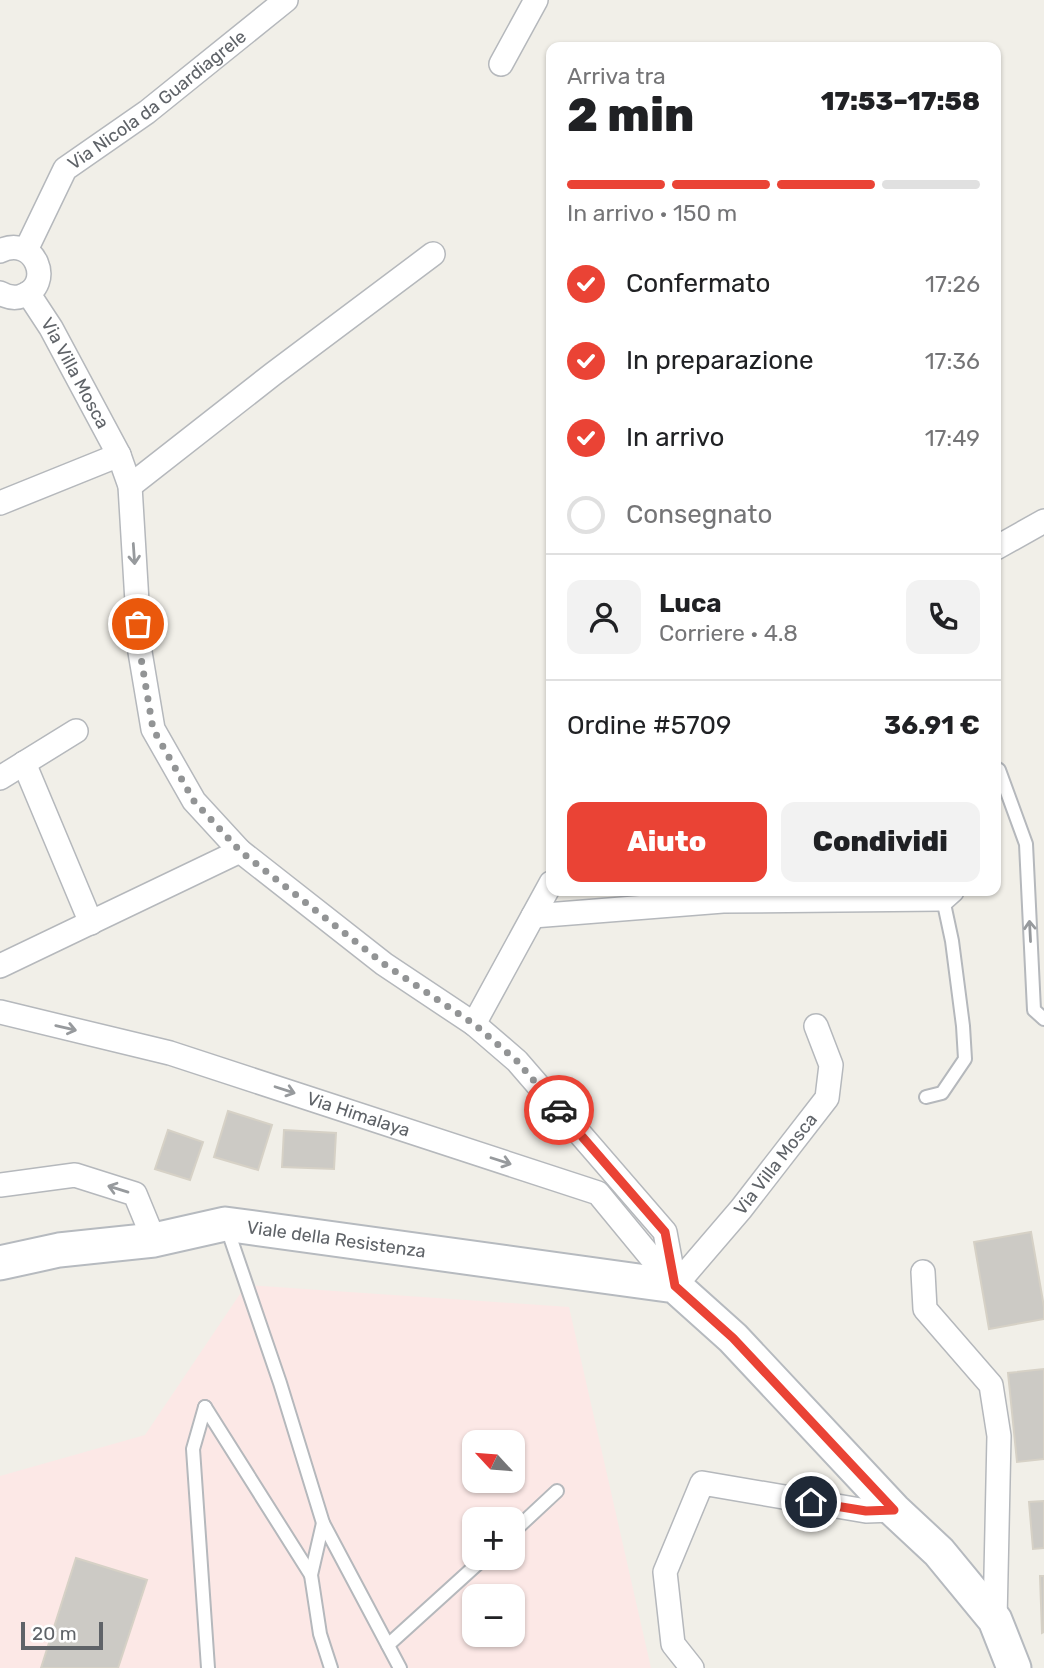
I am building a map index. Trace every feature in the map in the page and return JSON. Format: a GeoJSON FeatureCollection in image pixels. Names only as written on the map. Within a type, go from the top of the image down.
{"type":"FeatureCollection","features":[{"type":"Feature","properties":{"kind":"street","name":"Via Nicola da Guardiagrele"},"geometry":{"type":"LineString","coordinates":[[26,250],[65,169],[146,112],[286,0]]}},
{"type":"Feature","properties":{"kind":"street"},"geometry":{"type":"LineString","coordinates":[[501,64],[536,0]]}},
{"type":"Feature","properties":{"kind":"street"},"geometry":{"type":"LineString","coordinates":[[0,251],[10,247],[26,250],[37,262],[39,271],[38,279],[28,293],[13,298],[0,293]]}},
{"type":"Feature","properties":{"kind":"street"},"geometry":{"type":"LineString","coordinates":[[130,486],[433,254]]}},
{"type":"Feature","properties":{"kind":"street","name":"Via Villa Mosca"},"geometry":{"type":"LineString","coordinates":[[28,293],[51,328],[118,455],[130,486],[140,652],[153,729],[194,801],[240,851],[384,964],[474,1024],[517,1061],[665,1232],[675,1286]]}},
{"type":"Feature","properties":{"kind":"street"},"geometry":{"type":"LineString","coordinates":[[0,503],[118,455]]}},
{"type":"Feature","properties":{"kind":"street"},"geometry":{"type":"LineString","coordinates":[[1001,545],[1044,521]]}},
{"type":"Feature","properties":{"kind":"street"},"geometry":{"type":"LineString","coordinates":[[0,778],[76,731]]}},
{"type":"Feature","properties":{"kind":"street"},"geometry":{"type":"LineString","coordinates":[[24,763],[91,923]]}},
{"type":"Feature","properties":{"kind":"street"},"geometry":{"type":"LineString","coordinates":[[0,966],[240,851]]}},
{"type":"Feature","properties":{"kind":"street"},"geometry":{"type":"LineString","coordinates":[[474,1024],[546,892]]}},
{"type":"Feature","properties":{"kind":"street"},"geometry":{"type":"LineString","coordinates":[[533,916],[723,901],[910,896]]}},
{"type":"Feature","properties":{"kind":"street","name":"Via Himalaya"},"geometry":{"type":"LineString","coordinates":[[0,1012],[170,1053],[598,1193],[675,1286]]}},
{"type":"Feature","properties":{"kind":"street","name":"Via Villa Mosca"},"geometry":{"type":"LineString","coordinates":[[675,1286],[741,1209],[827,1098],[831,1065],[816,1026]]}},
{"type":"Feature","properties":{"kind":"street"},"geometry":{"type":"LineString","coordinates":[[0,1185],[75,1175],[135,1194],[154,1240]]}},
{"type":"Feature","properties":{"kind":"street","name":"Viale della Resistenza"},"geometry":{"type":"LineString","coordinates":[[0,1263],[60,1250],[154,1240],[225,1224],[675,1286]]}},
{"type":"Feature","properties":{"kind":"street"},"geometry":{"type":"LineString","coordinates":[[923,1272],[925,1309],[991,1385],[999,1436],[995,1620]]}},
{"type":"Feature","properties":{"kind":"street"},"geometry":{"type":"LineString","coordinates":[[675,1286],[733,1338],[894,1510],[939,1552],[995,1620],[1014,1668]]}},
{"type":"Feature","properties":{"kind":"street"},"geometry":{"type":"LineString","coordinates":[[692,1668],[673,1644],[665,1572],[702,1483],[866,1511],[894,1510]]}},
{"type":"Feature","properties":{"kind":"lane"},"geometry":{"type":"LineString","coordinates":[[1001,776],[1026,844],[1034,1010],[1044,1019]]}},
{"type":"Feature","properties":{"kind":"lane"},"geometry":{"type":"LineString","coordinates":[[926,1097],[942,1093],[965,1059],[948,896]]}},
{"type":"Feature","properties":{"kind":"lane"},"geometry":{"type":"LineString","coordinates":[[225,1224],[280,1384],[323,1523],[400,1668]]}},
{"type":"Feature","properties":{"kind":"lane"},"geometry":{"type":"LineString","coordinates":[[208,1668],[193,1449],[205,1407],[311,1575]]}},
{"type":"Feature","properties":{"kind":"lane"},"geometry":{"type":"LineString","coordinates":[[525,1521],[557,1491]]}},
{"type":"Feature","properties":{"kind":"lane"},"geometry":{"type":"LineString","coordinates":[[323,1523],[311,1575],[320,1634],[331,1668]]}},
{"type":"Feature","properties":{"kind":"lane"},"geometry":{"type":"LineString","coordinates":[[388,1645],[471,1570]]}},
{"type":"Feature","properties":{"kind":"shaded area"},"geometry":{"type":"Polygon","coordinates":[[[246,1285],[569,1307],[651,1668],[0,1668],[0,1476],[145,1435],[246,1285]]]}},
{"type":"Feature","properties":{"kind":"building"},"geometry":{"type":"Polygon","coordinates":[[[228,1111],[272,1125],[258,1170],[214,1157],[228,1111]]]}},
{"type":"Feature","properties":{"kind":"building"},"geometry":{"type":"Polygon","coordinates":[[[168,1130],[203,1142],[190,1180],[155,1169],[168,1130]]]}},
{"type":"Feature","properties":{"kind":"building"},"geometry":{"type":"Polygon","coordinates":[[[284,1130],[336,1133],[334,1169],[282,1167],[284,1130]]]}},
{"type":"Feature","properties":{"kind":"building"},"geometry":{"type":"Polygon","coordinates":[[[1031,1232],[1044,1319],[989,1329],[974,1242],[1031,1232]]]}},
{"type":"Feature","properties":{"kind":"building"},"geometry":{"type":"Polygon","coordinates":[[[1044,1369],[1044,1459],[1017,1462],[1008,1373],[1044,1369]]]}},
{"type":"Feature","properties":{"kind":"building"},"geometry":{"type":"Polygon","coordinates":[[[1044,1501],[1044,1548],[1033,1549],[1029,1502],[1044,1501]]]}},
{"type":"Feature","properties":{"kind":"building"},"geometry":{"type":"Polygon","coordinates":[[[76,1558],[147,1580],[118,1668],[41,1668],[76,1558]]]}},
{"type":"Feature","properties":{"kind":"building"},"geometry":{"type":"Polygon","coordinates":[[[1040,1576],[1044,1576],[1042,1633],[1040,1576]]]}},
{"type":"Feature","properties":{"kind":"way so far"},"geometry":{"type":"LineString","coordinates":[[138,624],[153,729],[194,801],[240,851],[384,964],[474,1024],[517,1061],[559,1110]]}},
{"type":"Feature","properties":{"kind":"route"},"geometry":{"type":"LineString","coordinates":[[559,1110],[665,1232],[675,1286],[733,1338],[894,1510],[866,1511],[811,1502]]}}]}
